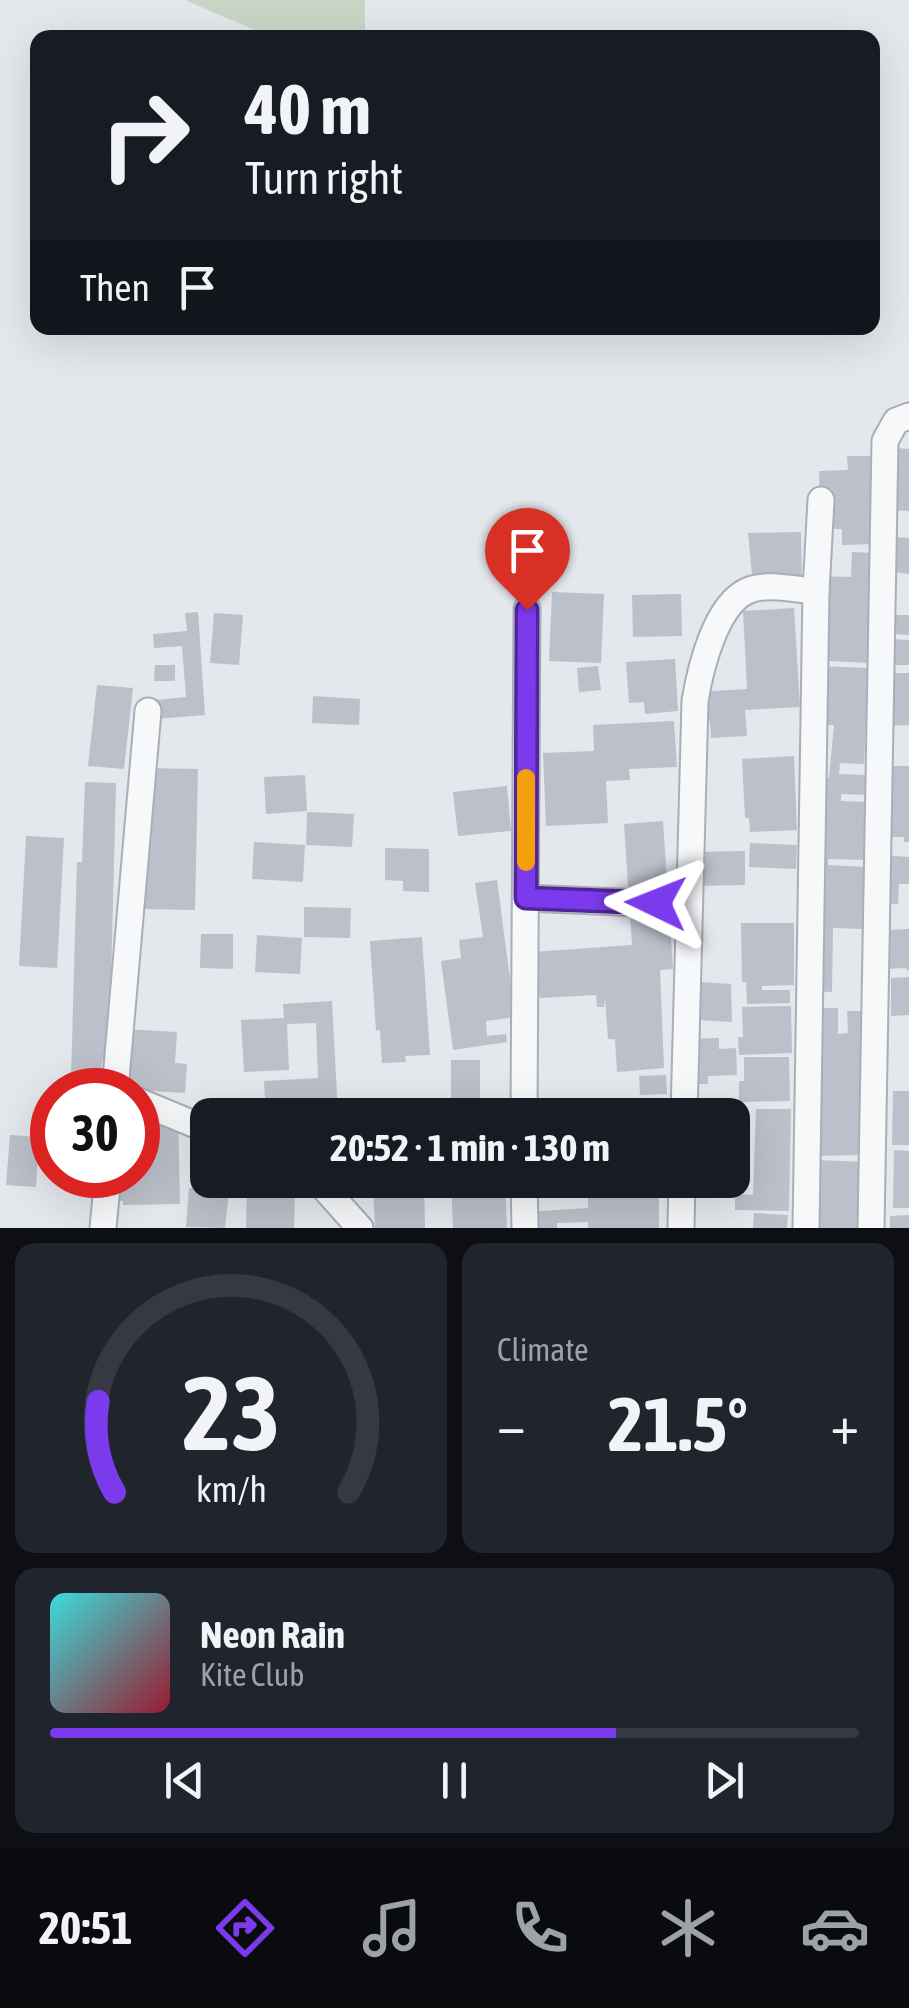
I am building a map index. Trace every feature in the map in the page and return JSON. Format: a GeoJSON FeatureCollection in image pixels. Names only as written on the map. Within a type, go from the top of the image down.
{"type":"FeatureCollection","features":[{"type":"Feature","properties":{"kind":"street"},"geometry":{"type":"LineString","coordinates":[[871,1228],[885,442],[896,421],[909,416]]}},
{"type":"Feature","properties":{"kind":"street"},"geometry":{"type":"LineString","coordinates":[[806,1228],[816,591],[821,500]]}},
{"type":"Feature","properties":{"kind":"street"},"geometry":{"type":"LineString","coordinates":[[684,1098],[695,701],[707,648],[726,612],[746,591],[816,591]]}},
{"type":"Feature","properties":{"kind":"street"},"geometry":{"type":"LineString","coordinates":[[524,1098],[527,610]]}},
{"type":"Feature","properties":{"kind":"street"},"geometry":{"type":"LineString","coordinates":[[117,1068],[148,711]]}},
{"type":"Feature","properties":{"kind":"street"},"geometry":{"type":"LineString","coordinates":[[526,898],[689,905]]}},
{"type":"Feature","properties":{"kind":"street"},"geometry":{"type":"LineString","coordinates":[[160,1110],[190,1123]]}},
{"type":"Feature","properties":{"kind":"street"},"geometry":{"type":"LineString","coordinates":[[103,1228],[106,1198]]}},
{"type":"Feature","properties":{"kind":"street"},"geometry":{"type":"LineString","coordinates":[[333,1198],[360,1228]]}},
{"type":"Feature","properties":{"kind":"street"},"geometry":{"type":"LineString","coordinates":[[524,1198],[525,1228]]}},
{"type":"Feature","properties":{"kind":"street"},"geometry":{"type":"LineString","coordinates":[[681,1228],[682,1198]]}},
{"type":"Feature","properties":{"kind":"green space"},"geometry":{"type":"Polygon","coordinates":[[[185,0],[365,0],[365,30],[255,30],[185,0]]]}},
{"type":"Feature","properties":{"kind":"building"},"geometry":{"type":"Polygon","coordinates":[[[895,448],[909,449],[909,511],[891,510],[895,448]]]}},
{"type":"Feature","properties":{"kind":"building"},"geometry":{"type":"Polygon","coordinates":[[[847,456],[874,456],[876,544],[842,545],[842,529],[830,529],[820,509],[819,471],[848,470],[847,456]]]}},
{"type":"Feature","properties":{"kind":"building"},"geometry":{"type":"Polygon","coordinates":[[[801,532],[802,583],[753,584],[748,533],[801,532]]]}},
{"type":"Feature","properties":{"kind":"building"},"geometry":{"type":"Polygon","coordinates":[[[895,537],[909,538],[909,574],[893,572],[895,537]]]}},
{"type":"Feature","properties":{"kind":"building"},"geometry":{"type":"Polygon","coordinates":[[[852,552],[874,553],[869,663],[811,660],[818,576],[851,577],[852,552]]]}},
{"type":"Feature","properties":{"kind":"building"},"geometry":{"type":"Polygon","coordinates":[[[552,592],[604,594],[601,663],[549,661],[552,592]]]}},
{"type":"Feature","properties":{"kind":"building"},"geometry":{"type":"Polygon","coordinates":[[[681,594],[682,636],[633,637],[632,595],[681,594]]]}},
{"type":"Feature","properties":{"kind":"building"},"geometry":{"type":"Polygon","coordinates":[[[794,608],[800,707],[745,710],[747,736],[711,738],[710,722],[699,723],[698,692],[747,689],[743,611],[794,608]]]}},
{"type":"Feature","properties":{"kind":"building"},"geometry":{"type":"Polygon","coordinates":[[[198,612],[205,715],[156,719],[155,700],[186,697],[182,646],[154,648],[153,634],[187,631],[185,613],[198,612]]]}},
{"type":"Feature","properties":{"kind":"building"},"geometry":{"type":"Polygon","coordinates":[[[214,613],[243,615],[239,665],[210,663],[214,613]]]}},
{"type":"Feature","properties":{"kind":"building"},"geometry":{"type":"Polygon","coordinates":[[[893,615],[909,615],[909,635],[893,634],[893,615]]]}},
{"type":"Feature","properties":{"kind":"building"},"geometry":{"type":"Polygon","coordinates":[[[889,639],[909,640],[909,665],[889,665],[889,639]]]}},
{"type":"Feature","properties":{"kind":"building"},"geometry":{"type":"Polygon","coordinates":[[[675,659],[678,711],[645,714],[644,702],[629,703],[626,662],[675,659]]]}},
{"type":"Feature","properties":{"kind":"building"},"geometry":{"type":"Polygon","coordinates":[[[155,665],[175,665],[175,681],[154,681],[155,665]]]}},
{"type":"Feature","properties":{"kind":"building"},"geometry":{"type":"Polygon","coordinates":[[[598,666],[601,690],[579,692],[577,668],[598,666]]]}},
{"type":"Feature","properties":{"kind":"building"},"geometry":{"type":"Polygon","coordinates":[[[818,666],[868,668],[864,764],[840,763],[839,774],[868,775],[867,795],[841,794],[841,801],[870,802],[868,860],[828,859],[828,865],[865,867],[863,929],[833,928],[832,992],[807,991],[814,777],[829,778],[834,725],[816,725],[818,666]]]}},
{"type":"Feature","properties":{"kind":"building"},"geometry":{"type":"Polygon","coordinates":[[[889,673],[909,673],[909,725],[890,726],[889,673]]]}},
{"type":"Feature","properties":{"kind":"building"},"geometry":{"type":"Polygon","coordinates":[[[97,685],[133,688],[124,769],[88,766],[97,685]]]}},
{"type":"Feature","properties":{"kind":"building"},"geometry":{"type":"Polygon","coordinates":[[[313,696],[360,699],[359,725],[312,723],[313,696]]]}},
{"type":"Feature","properties":{"kind":"building"},"geometry":{"type":"Polygon","coordinates":[[[674,721],[677,767],[629,769],[630,780],[606,781],[608,823],[546,826],[543,753],[594,751],[593,725],[674,721]]]}},
{"type":"Feature","properties":{"kind":"building"},"geometry":{"type":"Polygon","coordinates":[[[794,756],[797,830],[750,832],[749,818],[745,818],[742,759],[794,756]]]}},
{"type":"Feature","properties":{"kind":"building"},"geometry":{"type":"Polygon","coordinates":[[[886,766],[909,766],[909,842],[904,842],[904,837],[887,837],[886,766]]]}},
{"type":"Feature","properties":{"kind":"building"},"geometry":{"type":"Polygon","coordinates":[[[140,768],[198,769],[195,910],[145,909],[145,894],[137,894],[140,768]]]}},
{"type":"Feature","properties":{"kind":"building"},"geometry":{"type":"Polygon","coordinates":[[[305,775],[307,811],[266,814],[264,777],[305,775]]]}},
{"type":"Feature","properties":{"kind":"building"},"geometry":{"type":"Polygon","coordinates":[[[85,782],[116,783],[109,1061],[102,1061],[102,1068],[71,1068],[77,862],[82,862],[85,782]]]}},
{"type":"Feature","properties":{"kind":"building"},"geometry":{"type":"Polygon","coordinates":[[[507,786],[511,831],[458,836],[453,792],[507,786]]]}},
{"type":"Feature","properties":{"kind":"building"},"geometry":{"type":"Polygon","coordinates":[[[307,812],[354,814],[352,847],[306,845],[307,812]]]}},
{"type":"Feature","properties":{"kind":"building"},"geometry":{"type":"Polygon","coordinates":[[[663,821],[673,969],[660,970],[664,1068],[617,1072],[615,1039],[608,1039],[605,999],[604,1007],[597,1007],[596,995],[540,998],[533,952],[632,945],[624,824],[663,821]]]}},
{"type":"Feature","properties":{"kind":"building"},"geometry":{"type":"Polygon","coordinates":[[[26,836],[64,838],[57,968],[19,966],[26,836]]]}},
{"type":"Feature","properties":{"kind":"building"},"geometry":{"type":"Polygon","coordinates":[[[254,842],[305,845],[303,882],[252,879],[254,842]]]}},
{"type":"Feature","properties":{"kind":"building"},"geometry":{"type":"Polygon","coordinates":[[[750,843],[797,845],[796,869],[749,867],[750,843]]]}},
{"type":"Feature","properties":{"kind":"building"},"geometry":{"type":"Polygon","coordinates":[[[385,848],[429,849],[429,892],[403,891],[403,881],[385,880],[385,848]]]}},
{"type":"Feature","properties":{"kind":"building"},"geometry":{"type":"Polygon","coordinates":[[[745,851],[745,885],[694,886],[694,852],[745,851]]]}},
{"type":"Feature","properties":{"kind":"building"},"geometry":{"type":"Polygon","coordinates":[[[883,855],[909,857],[909,884],[899,884],[898,904],[881,903],[883,855]]]}},
{"type":"Feature","properties":{"kind":"building"},"geometry":{"type":"Polygon","coordinates":[[[497,880],[515,1017],[486,1021],[487,1036],[506,1034],[507,1042],[453,1050],[441,961],[461,958],[459,940],[483,937],[475,883],[497,880]]]}},
{"type":"Feature","properties":{"kind":"building"},"geometry":{"type":"Polygon","coordinates":[[[304,907],[351,908],[350,938],[304,937],[304,907]]]}},
{"type":"Feature","properties":{"kind":"building"},"geometry":{"type":"Polygon","coordinates":[[[741,923],[794,923],[794,985],[762,986],[762,990],[790,990],[790,1003],[747,1004],[746,982],[742,982],[741,923]]]}},
{"type":"Feature","properties":{"kind":"building"},"geometry":{"type":"Polygon","coordinates":[[[909,929],[909,971],[887,969],[884,930],[909,929]]]}},
{"type":"Feature","properties":{"kind":"building"},"geometry":{"type":"Polygon","coordinates":[[[201,934],[233,934],[233,969],[200,968],[201,934]]]}},
{"type":"Feature","properties":{"kind":"building"},"geometry":{"type":"Polygon","coordinates":[[[257,935],[302,938],[300,974],[255,972],[257,935]]]}},
{"type":"Feature","properties":{"kind":"building"},"geometry":{"type":"Polygon","coordinates":[[[422,937],[430,1055],[405,1056],[406,1062],[382,1063],[370,941],[422,937]]]}},
{"type":"Feature","properties":{"kind":"building"},"geometry":{"type":"Polygon","coordinates":[[[909,977],[909,1015],[891,1016],[891,978],[909,977]]]}},
{"type":"Feature","properties":{"kind":"building"},"geometry":{"type":"Polygon","coordinates":[[[699,982],[731,984],[732,1022],[697,1020],[699,982]]]}},
{"type":"Feature","properties":{"kind":"building"},"geometry":{"type":"Polygon","coordinates":[[[332,1001],[337,1098],[265,1098],[264,1081],[318,1078],[316,1023],[287,1024],[289,1070],[244,1072],[241,1020],[284,1018],[283,1004],[332,1001]]]}},
{"type":"Feature","properties":{"kind":"building"},"geometry":{"type":"Polygon","coordinates":[[[791,1006],[792,1053],[739,1055],[742,1007],[791,1006]]]}},
{"type":"Feature","properties":{"kind":"building"},"geometry":{"type":"Polygon","coordinates":[[[809,1008],[838,1008],[838,1034],[848,1033],[847,1011],[863,1011],[862,1155],[811,1156],[809,1008]]]}},
{"type":"Feature","properties":{"kind":"building"},"geometry":{"type":"Polygon","coordinates":[[[123,1029],[177,1032],[175,1063],[187,1064],[185,1093],[160,1091],[160,1068],[120,1068],[123,1029]]]}},
{"type":"Feature","properties":{"kind":"building"},"geometry":{"type":"Polygon","coordinates":[[[719,1038],[719,1049],[736,1048],[737,1075],[708,1076],[708,1084],[689,1084],[687,1039],[719,1038]]]}},
{"type":"Feature","properties":{"kind":"building"},"geometry":{"type":"Polygon","coordinates":[[[744,1057],[789,1057],[790,1101],[750,1102],[750,1098],[739,1098],[739,1081],[744,1081],[744,1057]]]}},
{"type":"Feature","properties":{"kind":"building"},"geometry":{"type":"Polygon","coordinates":[[[451,1060],[480,1060],[480,1098],[451,1098],[451,1060]]]}},
{"type":"Feature","properties":{"kind":"building"},"geometry":{"type":"Polygon","coordinates":[[[666,1075],[667,1094],[640,1095],[639,1076],[666,1075]]]}},
{"type":"Feature","properties":{"kind":"building"},"geometry":{"type":"Polygon","coordinates":[[[893,1091],[909,1091],[909,1145],[892,1145],[893,1091]]]}},
{"type":"Feature","properties":{"kind":"building"},"geometry":{"type":"Polygon","coordinates":[[[756,1109],[791,1109],[789,1211],[735,1210],[735,1198],[753,1195],[756,1109]]]}},
{"type":"Feature","properties":{"kind":"building"},"geometry":{"type":"Polygon","coordinates":[[[160,1110],[178,1110],[180,1204],[123,1205],[120,1198],[160,1198],[160,1110]]]}},
{"type":"Feature","properties":{"kind":"building"},"geometry":{"type":"Polygon","coordinates":[[[10,1135],[30,1136],[30,1187],[6,1185],[10,1135]]]}},
{"type":"Feature","properties":{"kind":"building"},"geometry":{"type":"Polygon","coordinates":[[[894,1150],[909,1151],[909,1208],[893,1208],[894,1150]]]}},
{"type":"Feature","properties":{"kind":"building"},"geometry":{"type":"Polygon","coordinates":[[[816,1160],[868,1162],[865,1228],[807,1228],[816,1160]]]}},
{"type":"Feature","properties":{"kind":"building"},"geometry":{"type":"Polygon","coordinates":[[[189,1188],[190,1198],[228,1198],[225,1228],[186,1227],[189,1188]]]}},
{"type":"Feature","properties":{"kind":"building"},"geometry":{"type":"Polygon","coordinates":[[[247,1198],[295,1198],[294,1228],[246,1228],[247,1198]]]}},
{"type":"Feature","properties":{"kind":"building"},"geometry":{"type":"Polygon","coordinates":[[[374,1198],[424,1198],[425,1228],[375,1228],[374,1198]]]}},
{"type":"Feature","properties":{"kind":"building"},"geometry":{"type":"Polygon","coordinates":[[[452,1198],[506,1198],[507,1228],[453,1228],[452,1198]]]}},
{"type":"Feature","properties":{"kind":"building"},"geometry":{"type":"Polygon","coordinates":[[[588,1198],[659,1198],[659,1228],[588,1228],[588,1222],[557,1223],[557,1228],[525,1228],[525,1212],[588,1208],[588,1198]]]}},
{"type":"Feature","properties":{"kind":"building"},"geometry":{"type":"Polygon","coordinates":[[[754,1213],[788,1215],[787,1228],[753,1228],[754,1213]]]}},
{"type":"Feature","properties":{"kind":"building"},"geometry":{"type":"Polygon","coordinates":[[[909,1215],[909,1228],[890,1228],[890,1216],[909,1215]]]}},
{"type":"Feature","properties":{"kind":"slow traffic"},"geometry":{"type":"LineString","coordinates":[[526,778],[526,862]]}},
{"type":"Feature","properties":{"kind":"route"},"geometry":{"type":"LineString","coordinates":[[527,610],[526,898],[656,903]]}}]}
